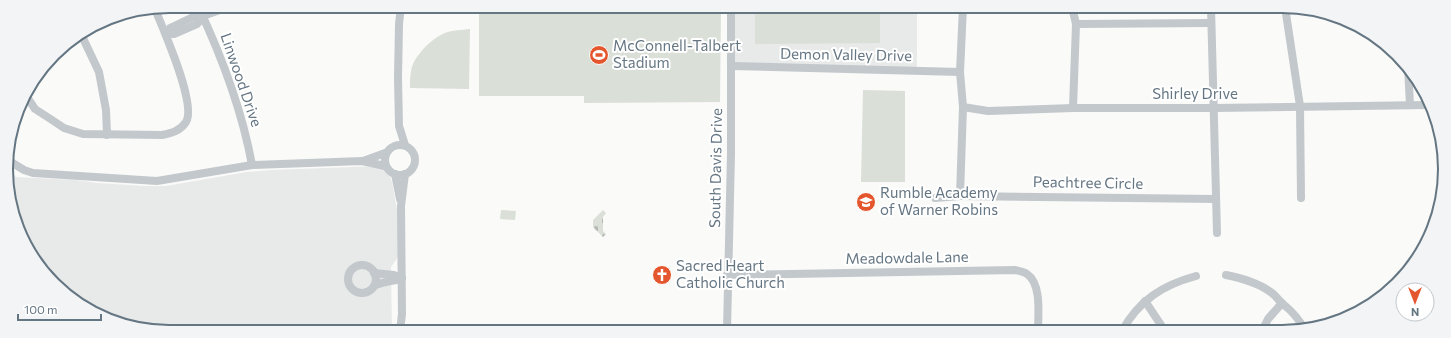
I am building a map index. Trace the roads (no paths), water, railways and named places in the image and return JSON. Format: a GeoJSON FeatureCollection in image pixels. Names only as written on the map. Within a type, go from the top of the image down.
{"type":"FeatureCollection","features":[{"type":"Feature","properties":{"kind":"street"},"geometry":{"type":"LineString","coordinates":[[29,100],[35,109],[64,128],[82,134],[162,135],[172,133],[180,129],[186,122],[189,114],[188,104],[178,67],[166,34],[156,13]]}},
{"type":"Feature","properties":{"kind":"street","name":"Linwood Drive"},"geometry":{"type":"LineString","coordinates":[[202,13],[230,80],[248,143],[252,165]]}},
{"type":"Feature","properties":{"kind":"street"},"geometry":{"type":"LineString","coordinates":[[166,34],[170,28],[193,17],[212,13]]}},
{"type":"Feature","properties":{"kind":"street"},"geometry":{"type":"LineString","coordinates":[[394,145],[399,126],[398,24],[400,13]]}},
{"type":"Feature","properties":{"kind":"street","name":"South Davis Drive"},"geometry":{"type":"LineString","coordinates":[[727,325],[730,195],[731,13]]}},
{"type":"Feature","properties":{"kind":"street"},"geometry":{"type":"LineString","coordinates":[[960,196],[963,107],[960,72],[963,13]]}},
{"type":"Feature","properties":{"kind":"street"},"geometry":{"type":"LineString","coordinates":[[1073,13],[1076,24],[1073,108]]}},
{"type":"Feature","properties":{"kind":"street"},"geometry":{"type":"LineString","coordinates":[[1211,13],[1217,233]]}},
{"type":"Feature","properties":{"kind":"street"},"geometry":{"type":"LineString","coordinates":[[1286,13],[1300,106],[1301,198]]}},
{"type":"Feature","properties":{"kind":"street"},"geometry":{"type":"LineString","coordinates":[[1076,24],[1211,23]]}},
{"type":"Feature","properties":{"kind":"street"},"geometry":{"type":"LineString","coordinates":[[83,38],[99,72],[106,110],[107,135]]}},
{"type":"Feature","properties":{"kind":"street","name":"Demon Valley Drive"},"geometry":{"type":"LineString","coordinates":[[731,66],[960,72]]}},
{"type":"Feature","properties":{"kind":"street"},"geometry":{"type":"LineString","coordinates":[[1409,77],[1410,105]]}},
{"type":"Feature","properties":{"kind":"street","name":"Shirley Drive"},"geometry":{"type":"LineString","coordinates":[[963,107],[988,111],[1073,108],[1214,108],[1424,105]]}},
{"type":"Feature","properties":{"kind":"street"},"geometry":{"type":"LineString","coordinates":[[399,126],[405,145],[413,151],[415,160],[412,168],[405,174],[391,173],[384,162],[385,154],[390,147],[394,145],[405,145]]}},
{"type":"Feature","properties":{"kind":"street"},"geometry":{"type":"LineString","coordinates":[[362,161],[385,154]]}},
{"type":"Feature","properties":{"kind":"street"},"geometry":{"type":"LineString","coordinates":[[13,163],[24,170],[33,173],[156,181],[252,165],[362,161],[386,166]]}},
{"type":"Feature","properties":{"kind":"street"},"geometry":{"type":"LineString","coordinates":[[395,174],[401,206]]}},
{"type":"Feature","properties":{"kind":"street"},"geometry":{"type":"LineString","coordinates":[[401,325],[402,314],[401,206],[405,174]]}},
{"type":"Feature","properties":{"kind":"street","name":"Peachtree Circle"},"geometry":{"type":"LineString","coordinates":[[934,198],[960,196],[1216,199]]}},
{"type":"Feature","properties":{"kind":"street"},"geometry":{"type":"LineString","coordinates":[[374,286],[376,279],[374,273],[369,267],[362,265],[356,267],[348,276],[348,282],[351,288],[356,292],[362,293],[369,291],[374,286],[384,282],[394,282],[402,278]]}},
{"type":"Feature","properties":{"kind":"street","name":"Meadowdale Lane"},"geometry":{"type":"LineString","coordinates":[[727,275],[1015,270],[1027,274],[1036,287],[1038,325]]}},
{"type":"Feature","properties":{"kind":"street"},"geometry":{"type":"LineString","coordinates":[[374,273],[394,275],[402,278]]}},
{"type":"Feature","properties":{"kind":"street"},"geometry":{"type":"LineString","coordinates":[[1226,275],[1239,278],[1262,287],[1272,293],[1295,314],[1301,324]]}},
{"type":"Feature","properties":{"kind":"street"},"geometry":{"type":"LineString","coordinates":[[1126,325],[1145,301],[1155,293],[1168,286],[1196,276]]}},
{"type":"Feature","properties":{"kind":"street"},"geometry":{"type":"LineString","coordinates":[[1145,301],[1161,325]]}},
{"type":"Feature","properties":{"kind":"street"},"geometry":{"type":"LineString","coordinates":[[1265,325],[1268,319],[1282,303]]}},
{"type":"Feature","properties":{"kind":"place","name":"McConnell-Talbert Stadium"},"geometry":{"type":"Point","coordinates":[599,55]}},
{"type":"Feature","properties":{"kind":"place","name":"Rumble Academy of Warner Robins"},"geometry":{"type":"Point","coordinates":[866,202]}},
{"type":"Feature","properties":{"kind":"place","name":"Sacred Heart Catholic Church"},"geometry":{"type":"Point","coordinates":[662,275]}}]}
